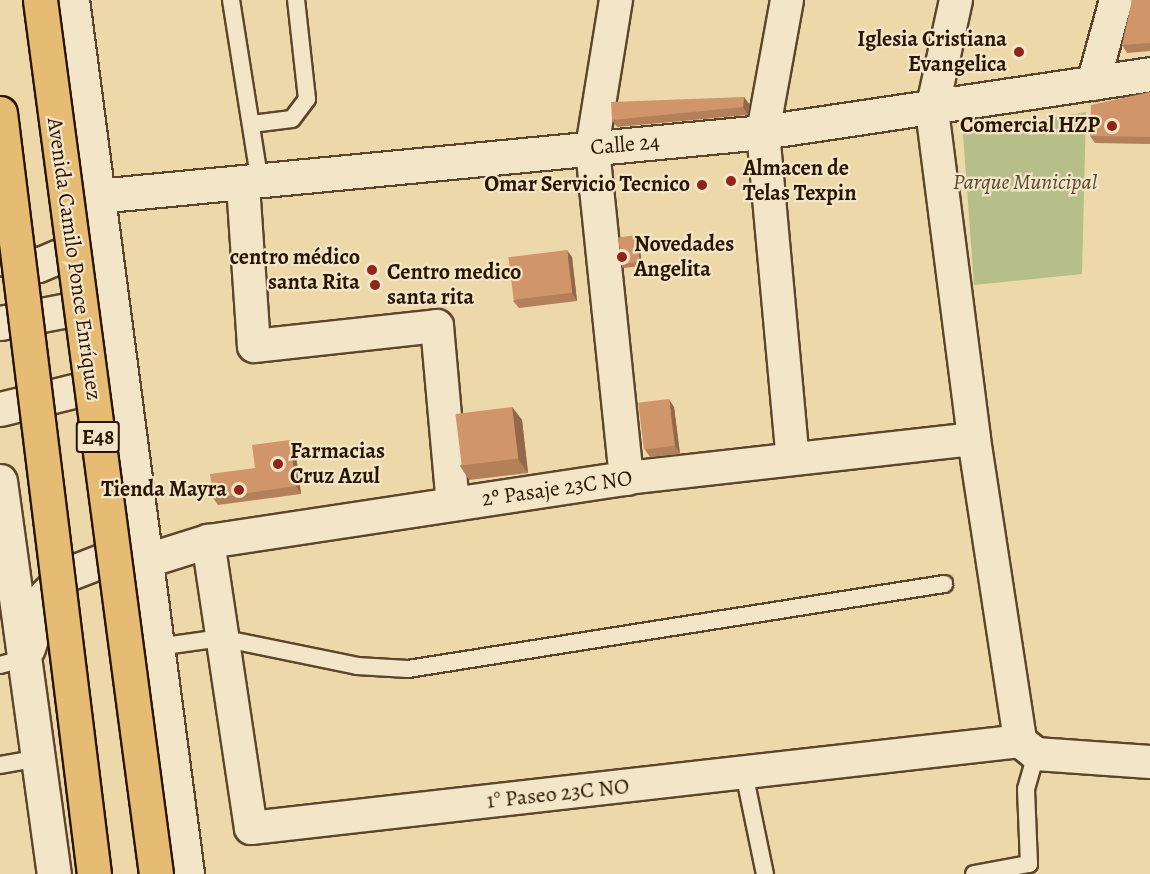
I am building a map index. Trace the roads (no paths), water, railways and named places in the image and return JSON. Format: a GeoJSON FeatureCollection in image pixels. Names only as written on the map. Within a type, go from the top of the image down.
{"type":"FeatureCollection","features":[{"type":"Feature","properties":{"kind":"main road","name":"Avenida Camilo Ponce Enríquez"},"geometry":{"type":"LineString","coordinates":[[40,0],[156,874]]}},
{"type":"Feature","properties":{"kind":"main road","name":"E48"},"geometry":{"type":"LineString","coordinates":[[0,113],[94,874]]}},
{"type":"Feature","properties":{"kind":"street","name":"Avenida Camilo Ponce Enríquez"},"geometry":{"type":"LineString","coordinates":[[72,0],[144,561],[187,874]]}},
{"type":"Feature","properties":{"kind":"street"},"geometry":{"type":"LineString","coordinates":[[615,0],[592,148],[626,478]]}},
{"type":"Feature","properties":{"kind":"street"},"geometry":{"type":"LineString","coordinates":[[787,0],[763,132],[793,459]]}},
{"type":"Feature","properties":{"kind":"street"},"geometry":{"type":"LineString","coordinates":[[956,0],[932,110],[974,439],[1028,748]]}},
{"type":"Feature","properties":{"kind":"street"},"geometry":{"type":"LineString","coordinates":[[1094,84],[1116,0]]}},
{"type":"Feature","properties":{"kind":"street","name":"Calle 24"},"geometry":{"type":"LineString","coordinates":[[97,196],[252,184],[763,132],[932,110],[1150,74]]}},
{"type":"Feature","properties":{"kind":"street"},"geometry":{"type":"LineString","coordinates":[[252,184],[254,346],[437,326],[453,504]]}},
{"type":"Feature","properties":{"kind":"street"},"geometry":{"type":"LineString","coordinates":[[0,258],[38,265],[66,254],[85,230],[97,196]]}},
{"type":"Feature","properties":{"kind":"street"},"geometry":{"type":"LineString","coordinates":[[0,323],[111,302]]}},
{"type":"Feature","properties":{"kind":"street"},"geometry":{"type":"LineString","coordinates":[[0,409],[122,379]]}},
{"type":"Feature","properties":{"kind":"street","name":"2º Pasaje 23C NO"},"geometry":{"type":"LineString","coordinates":[[13,662],[35,616],[65,576],[106,560],[144,561],[208,541],[626,478],[974,439]]}},
{"type":"Feature","properties":{"kind":"street"},"geometry":{"type":"LineString","coordinates":[[0,481],[13,662],[39,758],[54,874]]}},
{"type":"Feature","properties":{"kind":"street","name":"1° Paseo 23C NO"},"geometry":{"type":"LineString","coordinates":[[208,541],[251,828],[744,773],[1028,748],[1150,762]]}},
{"type":"Feature","properties":{"kind":"lane"},"geometry":{"type":"LineString","coordinates":[[231,0],[252,124],[252,184]]}},
{"type":"Feature","properties":{"kind":"lane"},"geometry":{"type":"LineString","coordinates":[[252,124],[292,119],[307,99],[296,0]]}},
{"type":"Feature","properties":{"kind":"lane"},"geometry":{"type":"LineString","coordinates":[[157,647],[221,638],[357,666],[408,669],[944,584]]}},
{"type":"Feature","properties":{"kind":"lane"},"geometry":{"type":"LineString","coordinates":[[974,874],[1029,864],[1026,789],[1028,748]]}},
{"type":"Feature","properties":{"kind":"lane"},"geometry":{"type":"LineString","coordinates":[[0,765],[39,758]]}},
{"type":"Feature","properties":{"kind":"lane"},"geometry":{"type":"LineString","coordinates":[[744,773],[765,874]]}},
{"type":"Feature","properties":{"kind":"place","name":"Iglesia Cristiana Evangelica"},"geometry":{"type":"Point","coordinates":[1019,52]}},
{"type":"Feature","properties":{"kind":"place","name":"Comercial HZP"},"geometry":{"type":"Point","coordinates":[1112,126]}},
{"type":"Feature","properties":{"kind":"place","name":"Almacen de Telas Texpin"},"geometry":{"type":"Point","coordinates":[731,181]}},
{"type":"Feature","properties":{"kind":"place","name":"Omar Servicio Tecnico"},"geometry":{"type":"Point","coordinates":[702,185]}},
{"type":"Feature","properties":{"kind":"place","name":"Novedades Angelita"},"geometry":{"type":"Point","coordinates":[622,257]}},
{"type":"Feature","properties":{"kind":"place","name":"centro médico santa Rita"},"geometry":{"type":"Point","coordinates":[372,270]}},
{"type":"Feature","properties":{"kind":"place","name":"Centro medico santa rita"},"geometry":{"type":"Point","coordinates":[375,285]}},
{"type":"Feature","properties":{"kind":"place","name":"Farmacias Cruz Azul"},"geometry":{"type":"Point","coordinates":[278,464]}},
{"type":"Feature","properties":{"kind":"place","name":"Tienda Mayra"},"geometry":{"type":"Point","coordinates":[239,490]}},
{"type":"Feature","properties":{"kind":"park label","name":"Parque Municipal"},"geometry":{"type":"Point","coordinates":[1025,183]}}]}
